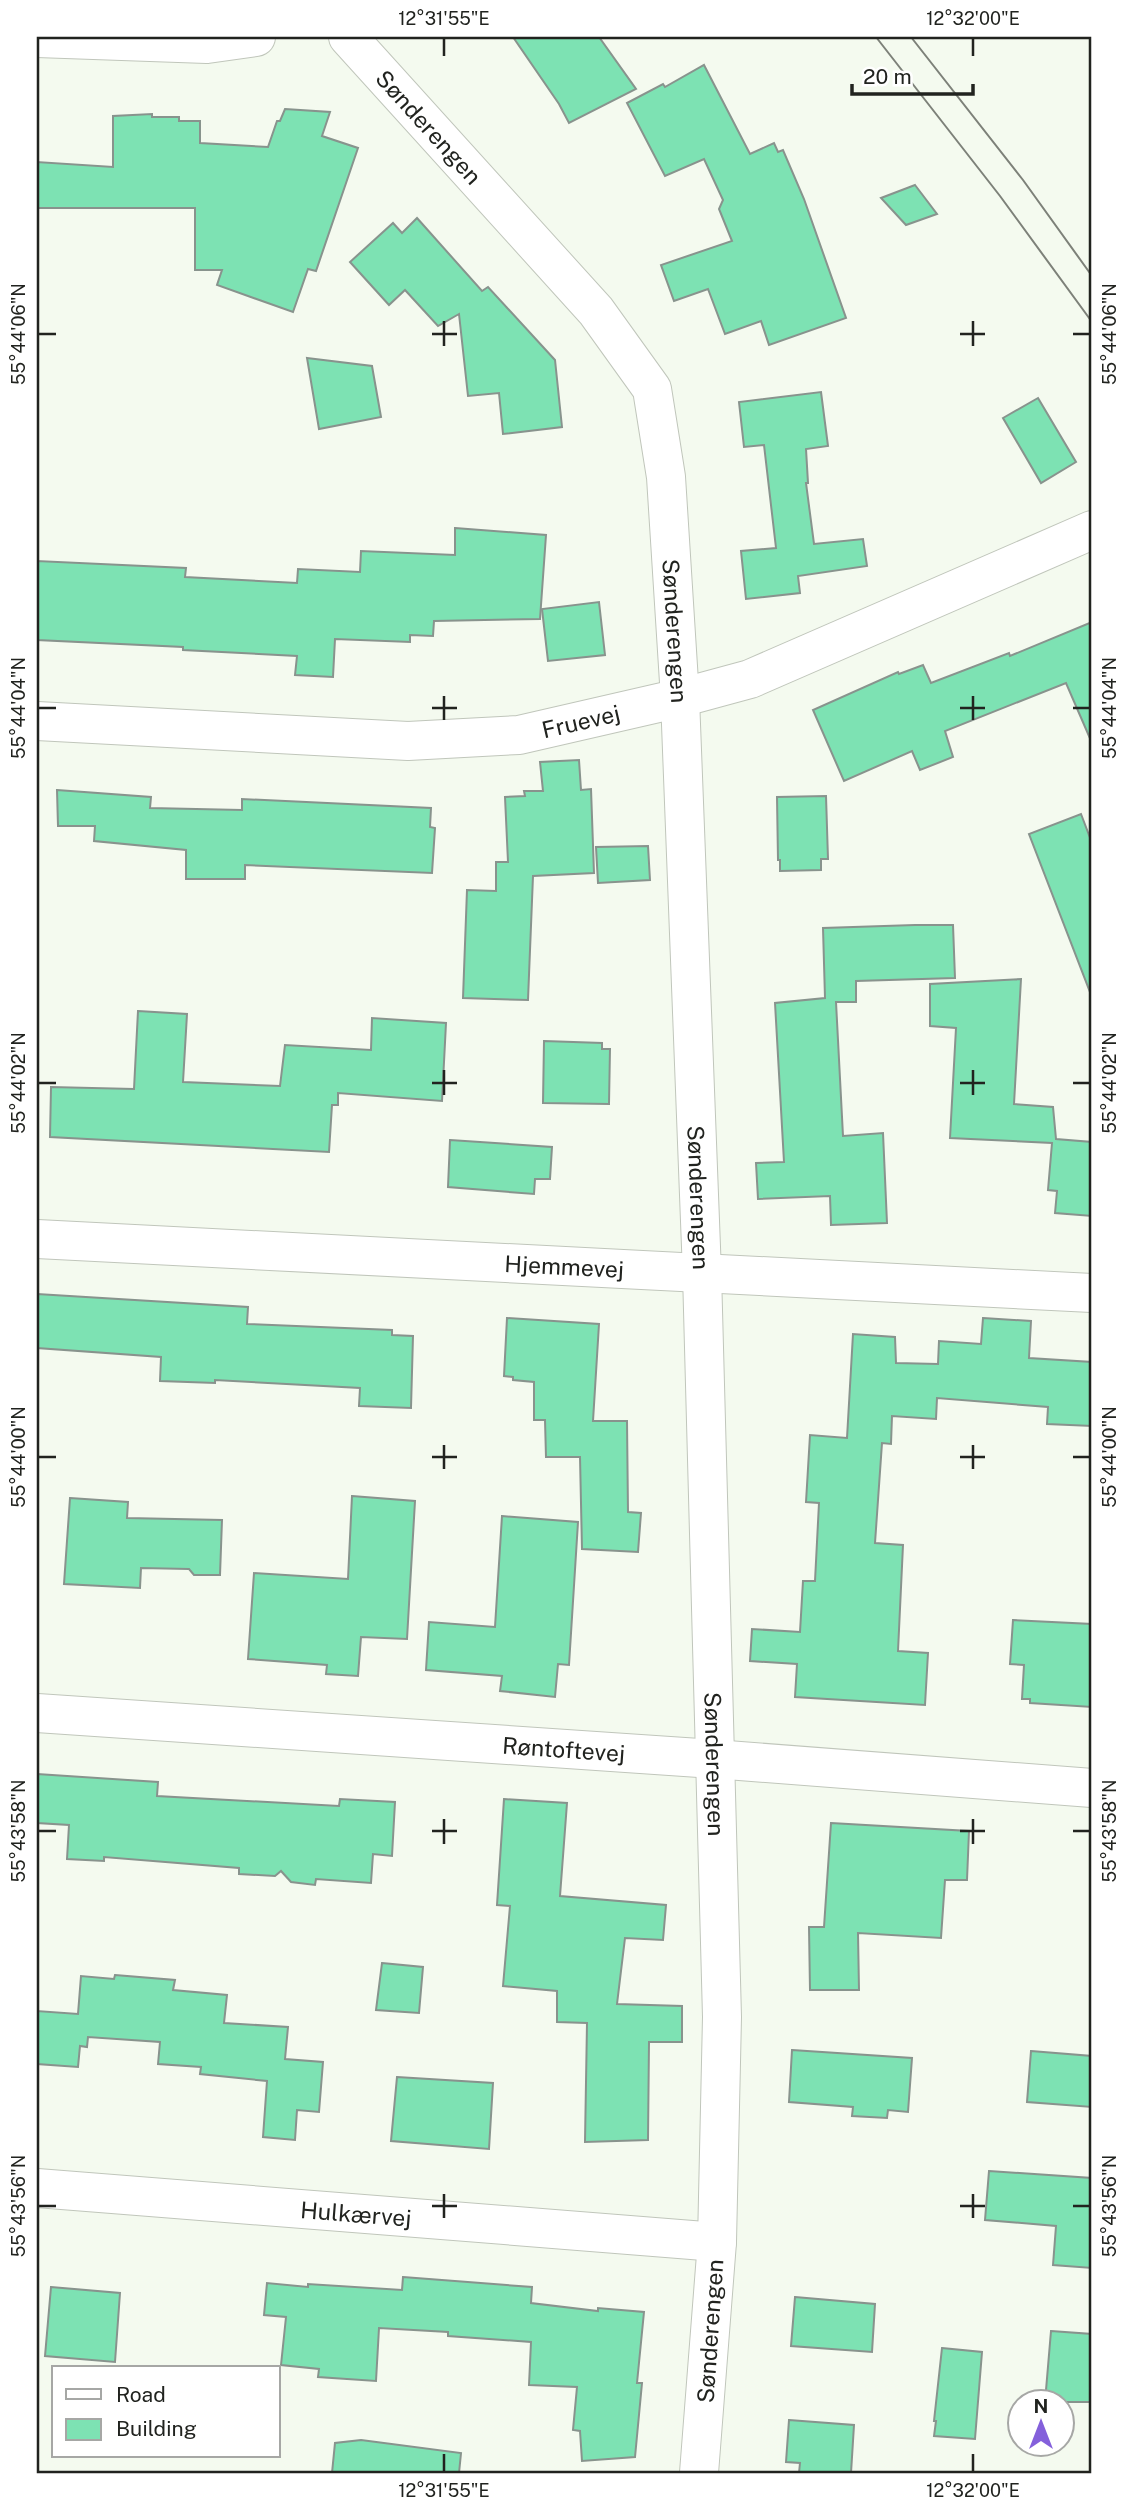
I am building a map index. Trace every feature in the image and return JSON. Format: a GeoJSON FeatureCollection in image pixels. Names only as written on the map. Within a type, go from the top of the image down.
{"type":"FeatureCollection","features":[{"type":"Feature","properties":{"kind":"street"},"geometry":{"type":"LineString","coordinates":[[37,38],[207,44],[256,37]]}},
{"type":"Feature","properties":{"kind":"street","name":"Sønderengen"},"geometry":{"type":"LineString","coordinates":[[348,37],[596,312],[652,389],[666,477],[680,698],[702,1273],[722,2017],[716,2242],[699,2473]]}},
{"type":"Feature","properties":{"kind":"street","name":"Fruevej"},"geometry":{"type":"LineString","coordinates":[[37,721],[408,741],[519,735],[750,679],[1092,530]]}},
{"type":"Feature","properties":{"kind":"street","name":"Hjemmevej"},"geometry":{"type":"LineString","coordinates":[[37,1239],[1092,1293]]}},
{"type":"Feature","properties":{"kind":"street","name":"Røntoftevej"},"geometry":{"type":"LineString","coordinates":[[37,1713],[714,1759],[1092,1788]]}},
{"type":"Feature","properties":{"kind":"street","name":"Hulkærvej"},"geometry":{"type":"LineString","coordinates":[[37,2188],[716,2242]]}},
{"type":"Feature","properties":{"kind":"building"},"geometry":{"type":"Polygon","coordinates":[[[513,37],[599,37],[636,89],[569,123],[513,37]]]}},
{"type":"Feature","properties":{"kind":"building"},"geometry":{"type":"Polygon","coordinates":[[[704,65],[750,154],[774,143],[778,152],[783,150],[804,199],[846,318],[769,345],[761,321],[725,334],[708,289],[674,301],[661,265],[732,241],[719,209],[723,200],[704,159],[665,176],[627,103],[663,84],[665,87],[704,65]]]}},
{"type":"Feature","properties":{"kind":"building"},"geometry":{"type":"Polygon","coordinates":[[[285,109],[330,112],[322,136],[358,148],[316,271],[308,269],[293,312],[217,285],[222,270],[195,270],[195,208],[37,208],[37,162],[113,167],[113,116],[152,114],[152,117],[179,117],[179,121],[200,121],[200,143],[268,147],[277,121],[280,121],[285,109]]]}},
{"type":"Feature","properties":{"kind":"building"},"geometry":{"type":"Polygon","coordinates":[[[915,185],[937,214],[906,225],[881,198],[915,185]]]}},
{"type":"Feature","properties":{"kind":"building"},"geometry":{"type":"Polygon","coordinates":[[[417,218],[482,291],[488,287],[555,360],[562,427],[503,434],[499,393],[468,396],[459,314],[438,326],[405,290],[389,305],[350,262],[393,223],[402,233],[417,218]]]}},
{"type":"Feature","properties":{"kind":"building"},"geometry":{"type":"Polygon","coordinates":[[[307,358],[372,366],[381,417],[319,429],[307,358]]]}},
{"type":"Feature","properties":{"kind":"building"},"geometry":{"type":"Polygon","coordinates":[[[821,392],[828,446],[806,449],[806,483],[814,544],[863,539],[867,566],[798,576],[800,593],[746,599],[741,551],[776,548],[764,445],[744,447],[739,402],[821,392]]]}},
{"type":"Feature","properties":{"kind":"building"},"geometry":{"type":"Polygon","coordinates":[[[1038,398],[1076,462],[1041,483],[1003,418],[1038,398]]]}},
{"type":"Feature","properties":{"kind":"building"},"geometry":{"type":"Polygon","coordinates":[[[455,528],[546,535],[540,619],[434,621],[433,636],[410,635],[410,642],[335,639],[333,677],[295,675],[297,656],[37,640],[37,561],[186,568],[185,577],[297,583],[298,569],[360,572],[361,551],[455,555],[455,528]]]}},
{"type":"Feature","properties":{"kind":"building"},"geometry":{"type":"Polygon","coordinates":[[[599,602],[605,655],[548,661],[542,609],[599,602]]]}},
{"type":"Feature","properties":{"kind":"building"},"geometry":{"type":"Polygon","coordinates":[[[1092,622],[1092,743],[1066,683],[945,731],[953,757],[920,770],[912,751],[844,781],[813,710],[898,672],[899,674],[923,665],[931,683],[1009,653],[1010,656],[1092,622]]]}},
{"type":"Feature","properties":{"kind":"building"},"geometry":{"type":"Polygon","coordinates":[[[579,760],[581,790],[591,789],[594,873],[533,876],[528,1000],[463,998],[467,890],[496,891],[496,862],[508,862],[505,797],[525,796],[524,791],[543,791],[540,762],[579,760]]]}},
{"type":"Feature","properties":{"kind":"building"},"geometry":{"type":"Polygon","coordinates":[[[57,790],[151,797],[150,808],[242,810],[242,799],[431,808],[430,827],[435,828],[432,873],[245,865],[245,879],[186,879],[186,850],[94,841],[95,826],[58,826],[57,790]]]}},
{"type":"Feature","properties":{"kind":"building"},"geometry":{"type":"Polygon","coordinates":[[[826,796],[828,859],[821,859],[821,870],[780,871],[777,797],[826,796]]]}},
{"type":"Feature","properties":{"kind":"building"},"geometry":{"type":"Polygon","coordinates":[[[1081,814],[1092,843],[1090,992],[1029,834],[1081,814]]]}},
{"type":"Feature","properties":{"kind":"building"},"geometry":{"type":"Polygon","coordinates":[[[648,846],[650,880],[598,883],[596,847],[648,846]]]}},
{"type":"Feature","properties":{"kind":"building"},"geometry":{"type":"Polygon","coordinates":[[[953,925],[955,978],[856,981],[856,1002],[836,1002],[843,1136],[883,1133],[887,1223],[831,1225],[830,1196],[758,1199],[756,1163],[784,1162],[775,1003],[825,998],[823,928],[953,925]]]}},
{"type":"Feature","properties":{"kind":"building"},"geometry":{"type":"Polygon","coordinates":[[[1021,979],[1014,1104],[1053,1107],[1056,1139],[1092,1142],[1092,1216],[1055,1213],[1057,1191],[1048,1190],[1052,1143],[950,1138],[956,1028],[930,1026],[930,984],[1021,979]]]}},
{"type":"Feature","properties":{"kind":"building"},"geometry":{"type":"Polygon","coordinates":[[[138,1011],[187,1014],[183,1082],[280,1086],[285,1045],[371,1050],[372,1018],[446,1023],[442,1101],[338,1093],[338,1105],[332,1105],[329,1152],[50,1137],[51,1087],[134,1089],[138,1011]]]}},
{"type":"Feature","properties":{"kind":"building"},"geometry":{"type":"Polygon","coordinates":[[[544,1041],[602,1043],[602,1049],[610,1049],[609,1104],[543,1103],[544,1041]]]}},
{"type":"Feature","properties":{"kind":"building"},"geometry":{"type":"Polygon","coordinates":[[[450,1140],[552,1147],[550,1179],[535,1179],[534,1194],[448,1187],[450,1140]]]}},
{"type":"Feature","properties":{"kind":"building"},"geometry":{"type":"Polygon","coordinates":[[[37,1294],[248,1307],[247,1324],[392,1330],[392,1335],[413,1336],[411,1408],[359,1406],[360,1388],[215,1380],[215,1383],[160,1381],[161,1357],[37,1348],[37,1294]]]}},
{"type":"Feature","properties":{"kind":"building"},"geometry":{"type":"Polygon","coordinates":[[[507,1318],[599,1324],[593,1421],[627,1421],[628,1512],[641,1513],[638,1552],[582,1549],[580,1457],[546,1457],[545,1420],[534,1420],[534,1382],[513,1380],[513,1377],[504,1376],[507,1318]]]}},
{"type":"Feature","properties":{"kind":"building"},"geometry":{"type":"Polygon","coordinates":[[[983,1318],[1031,1321],[1029,1358],[1092,1362],[1092,1426],[1047,1424],[1048,1407],[937,1398],[936,1419],[892,1416],[891,1444],[882,1443],[875,1543],[903,1545],[898,1651],[928,1653],[925,1705],[795,1697],[797,1664],[750,1661],[752,1629],[800,1632],[803,1581],[815,1581],[819,1503],[806,1502],[810,1435],[847,1438],[853,1334],[895,1337],[896,1363],[938,1364],[939,1341],[981,1344],[983,1318]]]}},
{"type":"Feature","properties":{"kind":"building"},"geometry":{"type":"Polygon","coordinates":[[[352,1496],[415,1501],[407,1639],[361,1637],[358,1676],[326,1674],[327,1665],[248,1659],[254,1573],[348,1579],[352,1496]]]}},
{"type":"Feature","properties":{"kind":"building"},"geometry":{"type":"Polygon","coordinates":[[[70,1498],[128,1502],[127,1518],[222,1520],[220,1575],[194,1575],[189,1569],[141,1568],[140,1588],[64,1584],[70,1498]]]}},
{"type":"Feature","properties":{"kind":"building"},"geometry":{"type":"Polygon","coordinates":[[[502,1516],[578,1522],[569,1665],[558,1664],[555,1697],[500,1691],[502,1676],[426,1670],[429,1622],[495,1627],[502,1516]]]}},
{"type":"Feature","properties":{"kind":"building"},"geometry":{"type":"Polygon","coordinates":[[[1013,1620],[1092,1624],[1092,1707],[1030,1703],[1030,1699],[1022,1699],[1024,1665],[1010,1664],[1013,1620]]]}},
{"type":"Feature","properties":{"kind":"building"},"geometry":{"type":"Polygon","coordinates":[[[37,1774],[158,1782],[157,1796],[339,1806],[340,1799],[395,1802],[392,1856],[373,1854],[371,1883],[316,1879],[315,1885],[291,1882],[281,1871],[275,1876],[239,1874],[239,1868],[104,1857],[104,1861],[67,1859],[69,1825],[37,1823],[37,1774]]]}},
{"type":"Feature","properties":{"kind":"building"},"geometry":{"type":"Polygon","coordinates":[[[504,1799],[567,1803],[560,1896],[666,1905],[663,1940],[625,1938],[617,2004],[682,2006],[682,2042],[649,2042],[648,2140],[585,2142],[587,2023],[557,2022],[557,1991],[503,1986],[510,1906],[497,1905],[504,1799]]]}},
{"type":"Feature","properties":{"kind":"building"},"geometry":{"type":"Polygon","coordinates":[[[831,1823],[969,1831],[967,1880],[945,1880],[941,1938],[858,1933],[859,1990],[810,1990],[809,1927],[824,1927],[831,1823]]]}},
{"type":"Feature","properties":{"kind":"building"},"geometry":{"type":"Polygon","coordinates":[[[382,1963],[423,1967],[419,2013],[376,2010],[382,1963]]]}},
{"type":"Feature","properties":{"kind":"building"},"geometry":{"type":"Polygon","coordinates":[[[115,1975],[175,1980],[173,1990],[227,1995],[224,2023],[288,2027],[285,2059],[323,2062],[319,2112],[297,2110],[295,2140],[263,2137],[267,2081],[200,2074],[201,2067],[158,2064],[160,2042],[88,2037],[87,2047],[80,2046],[78,2067],[37,2064],[37,2011],[78,2014],[81,1976],[114,1979],[115,1975]]]}},
{"type":"Feature","properties":{"kind":"building"},"geometry":{"type":"Polygon","coordinates":[[[792,2050],[912,2058],[908,2112],[888,2110],[887,2118],[852,2116],[853,2107],[789,2102],[792,2050]]]}},
{"type":"Feature","properties":{"kind":"building"},"geometry":{"type":"Polygon","coordinates":[[[1031,2051],[1092,2056],[1092,2107],[1027,2102],[1031,2051]]]}},
{"type":"Feature","properties":{"kind":"building"},"geometry":{"type":"Polygon","coordinates":[[[397,2077],[493,2083],[489,2149],[391,2141],[397,2077]]]}},
{"type":"Feature","properties":{"kind":"building"},"geometry":{"type":"Polygon","coordinates":[[[989,2171],[1092,2178],[1092,2268],[1053,2265],[1056,2226],[985,2220],[989,2171]]]}},
{"type":"Feature","properties":{"kind":"building"},"geometry":{"type":"Polygon","coordinates":[[[403,2277],[532,2287],[531,2303],[598,2311],[598,2308],[644,2312],[637,2383],[642,2383],[635,2457],[582,2461],[580,2431],[573,2430],[577,2387],[529,2385],[531,2342],[448,2336],[448,2332],[379,2328],[376,2381],[318,2377],[319,2369],[281,2365],[286,2317],[264,2315],[267,2283],[402,2290],[403,2277]]]}},
{"type":"Feature","properties":{"kind":"building"},"geometry":{"type":"Polygon","coordinates":[[[51,2287],[120,2293],[115,2362],[45,2356],[51,2287]]]}},
{"type":"Feature","properties":{"kind":"building"},"geometry":{"type":"Polygon","coordinates":[[[795,2297],[875,2304],[872,2352],[791,2346],[795,2297]]]}},
{"type":"Feature","properties":{"kind":"building"},"geometry":{"type":"Polygon","coordinates":[[[1051,2331],[1092,2334],[1092,2402],[1076,2402],[1076,2388],[1046,2388],[1051,2331]]]}},
{"type":"Feature","properties":{"kind":"building"},"geometry":{"type":"Polygon","coordinates":[[[942,2348],[982,2352],[975,2439],[934,2436],[942,2348]]]}},
{"type":"Feature","properties":{"kind":"building"},"geometry":{"type":"Polygon","coordinates":[[[789,2420],[854,2425],[851,2473],[799,2473],[800,2463],[786,2462],[789,2420]]]}},
{"type":"Feature","properties":{"kind":"building"},"geometry":{"type":"Polygon","coordinates":[[[361,2440],[461,2453],[459,2473],[332,2473],[335,2443],[361,2440]]]}},
{"type":"Feature","properties":{"kind":"tram line"},"geometry":{"type":"LineString","coordinates":[[876,37],[1000,196],[1092,322]]}},
{"type":"Feature","properties":{"kind":"tram line"},"geometry":{"type":"LineString","coordinates":[[911,37],[1023,180],[1092,276]]}}]}
